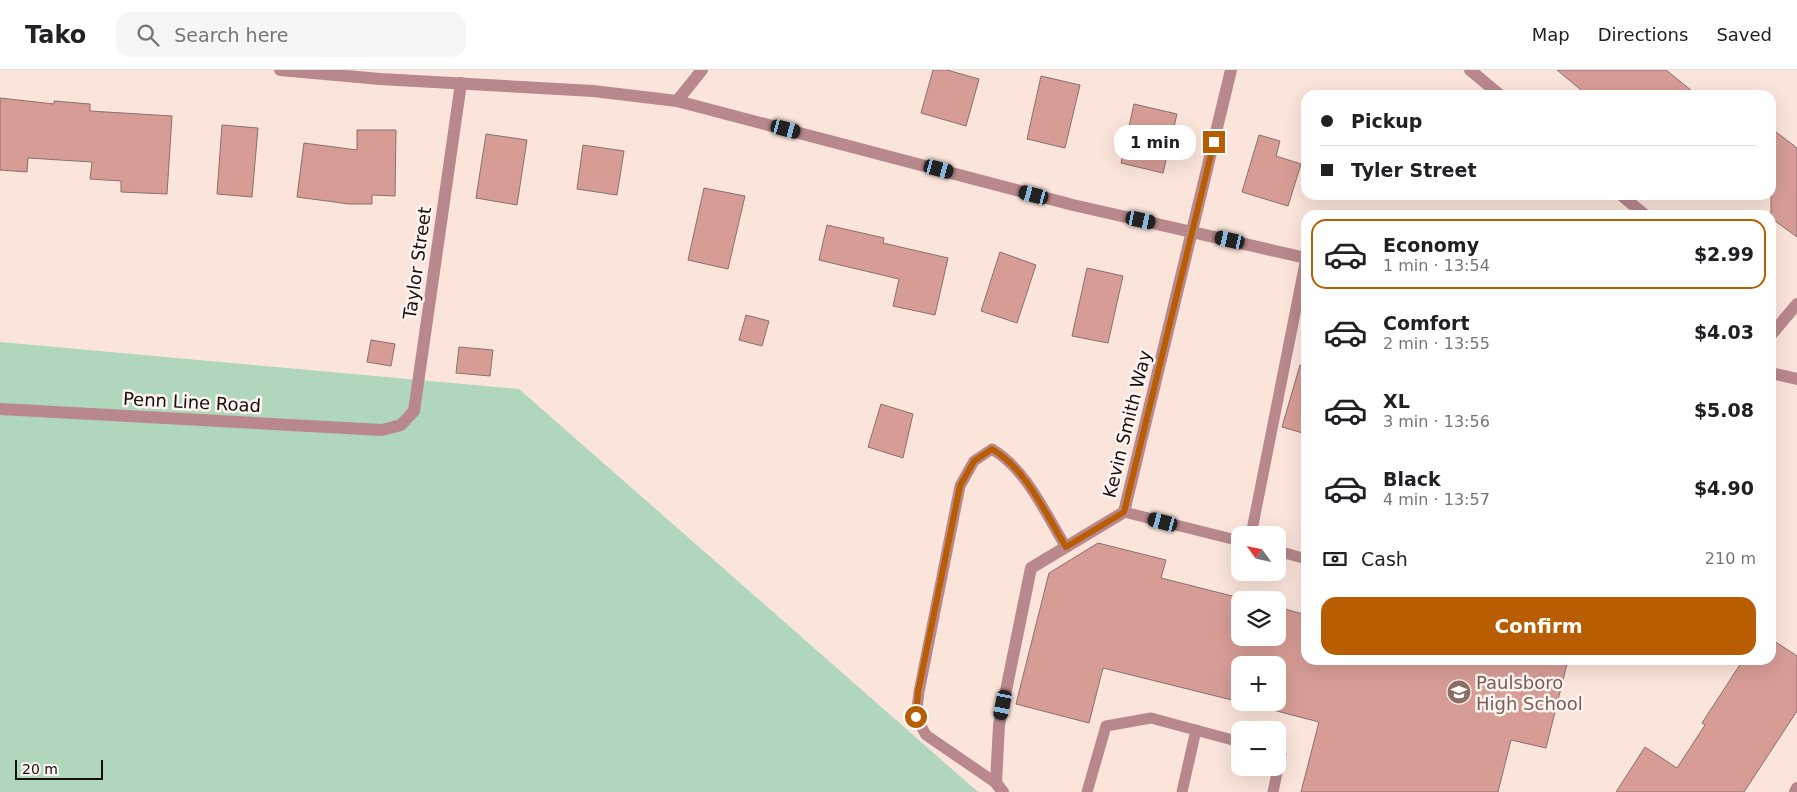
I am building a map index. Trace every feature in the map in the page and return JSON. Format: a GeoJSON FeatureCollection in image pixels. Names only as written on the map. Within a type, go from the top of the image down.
{"type":"FeatureCollection","features":[{"type":"Feature","properties":{"kind":"street"},"geometry":{"type":"LineString","coordinates":[[280,70],[593,91],[677,101],[1073,205],[1301,257]]}},
{"type":"Feature","properties":{"kind":"street"},"geometry":{"type":"LineString","coordinates":[[677,101],[702,70]]}},
{"type":"Feature","properties":{"kind":"street","name":"Kevin Smith Way"},"geometry":{"type":"LineString","coordinates":[[1000,788],[999,725],[1031,568],[1124,512],[1231,70]]}},
{"type":"Feature","properties":{"kind":"street"},"geometry":{"type":"LineString","coordinates":[[1470,70],[1494,90]]}},
{"type":"Feature","properties":{"kind":"street","name":"Taylor Street"},"geometry":{"type":"LineString","coordinates":[[382,430],[401,425],[414,411],[461,83]]}},
{"type":"Feature","properties":{"kind":"street"},"geometry":{"type":"LineString","coordinates":[[1627,200],[1640,210]]}},
{"type":"Feature","properties":{"kind":"street"},"geometry":{"type":"LineString","coordinates":[[1776,324],[1797,304]]}},
{"type":"Feature","properties":{"kind":"street"},"geometry":{"type":"LineString","coordinates":[[1776,374],[1797,379]]}},
{"type":"Feature","properties":{"kind":"street","name":"Penn Line Road"},"geometry":{"type":"LineString","coordinates":[[0,409],[382,430]]}},
{"type":"Feature","properties":{"kind":"street"},"geometry":{"type":"LineString","coordinates":[[1795,792],[1797,788]]}},
{"type":"Feature","properties":{"kind":"lane"},"geometry":{"type":"LineString","coordinates":[[1253,526],[1301,284]]}},
{"type":"Feature","properties":{"kind":"lane"},"geometry":{"type":"LineString","coordinates":[[1000,788],[926,735],[916,717],[918,692],[960,486],[974,461],[992,449],[1002,455],[1022,476],[1066,547]]}},
{"type":"Feature","properties":{"kind":"lane"},"geometry":{"type":"LineString","coordinates":[[1124,512],[1231,539]]}},
{"type":"Feature","properties":{"kind":"lane"},"geometry":{"type":"LineString","coordinates":[[1286,553],[1301,558]]}},
{"type":"Feature","properties":{"kind":"lane"},"geometry":{"type":"LineString","coordinates":[[1087,792],[1106,726],[1151,718],[1231,740]]}},
{"type":"Feature","properties":{"kind":"lane"},"geometry":{"type":"LineString","coordinates":[[1182,792],[1196,730]]}},
{"type":"Feature","properties":{"kind":"lane"},"geometry":{"type":"LineString","coordinates":[[1273,792],[1276,776]]}},
{"type":"Feature","properties":{"kind":"green space"},"geometry":{"type":"Polygon","coordinates":[[[0,342],[519,389],[978,792],[0,792],[0,342]]]}},
{"type":"Feature","properties":{"kind":"building"},"geometry":{"type":"Polygon","coordinates":[[[933,70],[947,70],[979,79],[966,126],[921,113],[933,70]]]}},
{"type":"Feature","properties":{"kind":"building"},"geometry":{"type":"Polygon","coordinates":[[[1557,70],[1666,70],[1691,90],[1581,90],[1557,70]]]}},
{"type":"Feature","properties":{"kind":"building"},"geometry":{"type":"Polygon","coordinates":[[[1041,76],[1080,85],[1065,148],[1027,139],[1041,76]]]}},
{"type":"Feature","properties":{"kind":"building"},"geometry":{"type":"Polygon","coordinates":[[[0,98],[54,104],[54,101],[90,104],[90,111],[172,116],[167,194],[121,192],[121,181],[90,179],[92,162],[28,158],[27,172],[0,170],[0,98]]]}},
{"type":"Feature","properties":{"kind":"building"},"geometry":{"type":"Polygon","coordinates":[[[1134,104],[1177,114],[1163,173],[1121,163],[1134,104]]]}},
{"type":"Feature","properties":{"kind":"building"},"geometry":{"type":"Polygon","coordinates":[[[222,125],[258,128],[252,197],[217,194],[222,125]]]}},
{"type":"Feature","properties":{"kind":"building"},"geometry":{"type":"Polygon","coordinates":[[[357,130],[396,130],[395,196],[372,195],[372,204],[349,204],[297,197],[304,143],[357,150],[357,130]]]}},
{"type":"Feature","properties":{"kind":"building"},"geometry":{"type":"Polygon","coordinates":[[[1776,132],[1797,148],[1797,237],[1776,222],[1776,210],[1771,210],[1771,200],[1776,200],[1776,132]]]}},
{"type":"Feature","properties":{"kind":"building"},"geometry":{"type":"Polygon","coordinates":[[[486,134],[527,140],[517,205],[476,198],[486,134]]]}},
{"type":"Feature","properties":{"kind":"building"},"geometry":{"type":"Polygon","coordinates":[[[1259,135],[1280,141],[1276,156],[1301,164],[1288,206],[1242,192],[1259,135]]]}},
{"type":"Feature","properties":{"kind":"building"},"geometry":{"type":"Polygon","coordinates":[[[583,145],[624,151],[617,195],[577,189],[583,145]]]}},
{"type":"Feature","properties":{"kind":"building"},"geometry":{"type":"Polygon","coordinates":[[[704,188],[745,196],[728,269],[688,260],[704,188]]]}},
{"type":"Feature","properties":{"kind":"building"},"geometry":{"type":"Polygon","coordinates":[[[827,225],[884,238],[883,243],[948,258],[935,315],[893,306],[899,279],[819,260],[827,225]]]}},
{"type":"Feature","properties":{"kind":"building"},"geometry":{"type":"Polygon","coordinates":[[[1000,252],[1036,265],[1017,323],[981,311],[1000,252]]]}},
{"type":"Feature","properties":{"kind":"building"},"geometry":{"type":"Polygon","coordinates":[[[1087,268],[1123,276],[1108,343],[1072,336],[1087,268]]]}},
{"type":"Feature","properties":{"kind":"building"},"geometry":{"type":"Polygon","coordinates":[[[746,315],[769,321],[762,346],[739,340],[746,315]]]}},
{"type":"Feature","properties":{"kind":"building"},"geometry":{"type":"Polygon","coordinates":[[[371,340],[395,344],[391,366],[367,362],[371,340]]]}},
{"type":"Feature","properties":{"kind":"building"},"geometry":{"type":"Polygon","coordinates":[[[459,347],[493,350],[490,376],[456,373],[459,347]]]}},
{"type":"Feature","properties":{"kind":"building"},"geometry":{"type":"Polygon","coordinates":[[[1300,365],[1301,365],[1301,433],[1282,427],[1300,365]]]}},
{"type":"Feature","properties":{"kind":"building"},"geometry":{"type":"Polygon","coordinates":[[[881,404],[913,414],[903,458],[868,447],[881,404]]]}},
{"type":"Feature","properties":{"kind":"building"},"geometry":{"type":"Polygon","coordinates":[[[1098,543],[1166,560],[1161,578],[1231,596],[1231,646],[1286,646],[1286,609],[1301,614],[1301,665],[1567,665],[1546,748],[1511,740],[1498,792],[1301,792],[1319,722],[1277,711],[1286,711],[1286,656],[1231,656],[1231,700],[1103,668],[1089,723],[1016,704],[1049,573],[1098,543]]]}},
{"type":"Feature","properties":{"kind":"building"},"geometry":{"type":"Polygon","coordinates":[[[1776,642],[1797,656],[1797,711],[1744,792],[1616,792],[1645,747],[1677,768],[1705,725],[1702,723],[1740,665],[1776,665],[1776,642]]]}},
{"type":"Feature","properties":{"kind":"place","name":"Paulsboro High School"},"geometry":{"type":"Point","coordinates":[1459,692]}},
{"type":"Feature","properties":{"kind":"route"},"geometry":{"type":"LineString","coordinates":[[916,717],[918,692],[960,486],[974,461],[992,449],[1002,455],[1022,476],[1066,547],[1124,512],[1214,142]]}}]}
